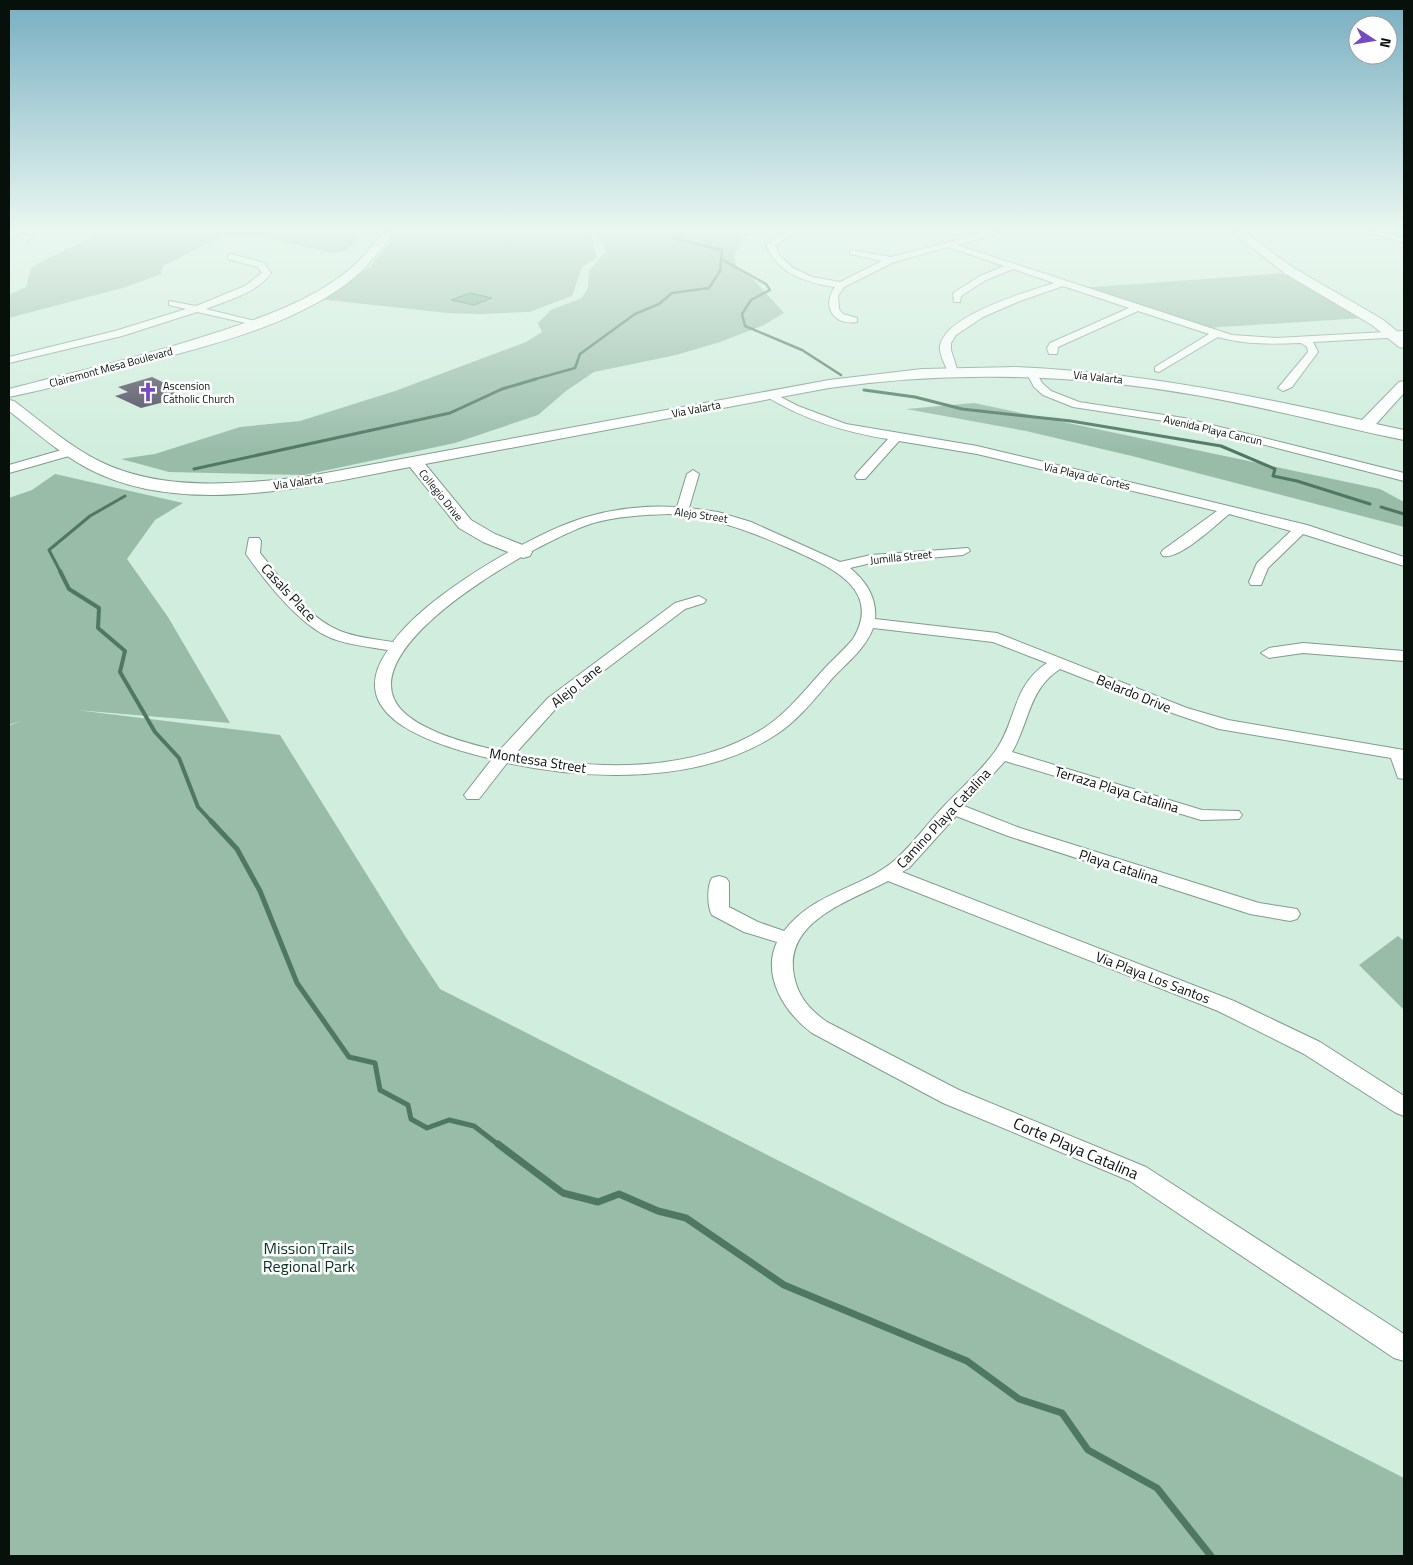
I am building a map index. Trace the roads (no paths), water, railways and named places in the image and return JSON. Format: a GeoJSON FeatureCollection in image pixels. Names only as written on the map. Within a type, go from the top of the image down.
{"type":"FeatureCollection","features":[{"type":"Feature","properties":{"kind":"main road","name":"Clairemont Mesa Boulevard"},"geometry":{"type":"LineString","coordinates":[[9,393],[159,355],[250,322],[282,305]]}},
{"type":"Feature","properties":{"kind":"main road"},"geometry":{"type":"LineString","coordinates":[[1349,305],[1402,336]]}},
{"type":"Feature","properties":{"kind":"main road"},"geometry":{"type":"LineString","coordinates":[[1356,305],[1402,336]]}},
{"type":"Feature","properties":{"kind":"main road","name":"Clairemont Mesa Boulevard"},"geometry":{"type":"LineString","coordinates":[[9,387],[142,353],[250,322]]}},
{"type":"Feature","properties":{"kind":"main road","name":"Via Valarta"},"geometry":{"type":"LineString","coordinates":[[9,404],[72,451],[108,472],[144,481],[203,487],[242,488],[304,482],[865,378],[953,372],[1031,372],[1084,375],[1157,384],[1404,435]]}},
{"type":"Feature","properties":{"kind":"main road"},"geometry":{"type":"LineString","coordinates":[[1365,426],[1404,386]]}},
{"type":"Feature","properties":{"kind":"main road"},"geometry":{"type":"LineString","coordinates":[[1383,430],[1404,406]]}},
{"type":"Feature","properties":{"kind":"main road","name":"Collegio Drive"},"geometry":{"type":"LineString","coordinates":[[414,462],[466,524],[489,538],[523,552]]}},
{"type":"Feature","properties":{"kind":"street"},"geometry":{"type":"LineString","coordinates":[[179,305],[250,322]]}},
{"type":"Feature","properties":{"kind":"street"},"geometry":{"type":"LineString","coordinates":[[9,360],[94,341],[208,305]]}},
{"type":"Feature","properties":{"kind":"street"},"geometry":{"type":"LineString","coordinates":[[834,305],[834,310],[840,316],[854,320]]}},
{"type":"Feature","properties":{"kind":"street"},"geometry":{"type":"LineString","coordinates":[[953,372],[945,348],[949,335],[957,327],[975,316],[1004,305]]}},
{"type":"Feature","properties":{"kind":"street"},"geometry":{"type":"LineString","coordinates":[[1129,305],[1217,334],[1259,341],[1402,336]]}},
{"type":"Feature","properties":{"kind":"street"},"geometry":{"type":"LineString","coordinates":[[1054,352],[1052,348],[1054,344],[1138,308]]}},
{"type":"Feature","properties":{"kind":"street"},"geometry":{"type":"LineString","coordinates":[[78,331],[94,341]]}},
{"type":"Feature","properties":{"kind":"street"},"geometry":{"type":"LineString","coordinates":[[1159,369],[1217,334]]}},
{"type":"Feature","properties":{"kind":"street"},"geometry":{"type":"LineString","coordinates":[[1282,388],[1288,385],[1313,352],[1312,346],[1304,340]]}},
{"type":"Feature","properties":{"kind":"street","name":"Avenida Playa Cancun"},"geometry":{"type":"LineString","coordinates":[[1031,372],[1038,385],[1046,393],[1077,405],[1184,421],[1404,477]]}},
{"type":"Feature","properties":{"kind":"street","name":"Via Playa de Cortes"},"geometry":{"type":"LineString","coordinates":[[771,395],[791,409],[812,418],[975,450],[1302,528],[1404,562]]}},
{"type":"Feature","properties":{"kind":"street"},"geometry":{"type":"LineString","coordinates":[[861,476],[897,436]]}},
{"type":"Feature","properties":{"kind":"street"},"geometry":{"type":"LineString","coordinates":[[9,469],[72,451]]}},
{"type":"Feature","properties":{"kind":"street"},"geometry":{"type":"LineString","coordinates":[[682,511],[693,474]]}},
{"type":"Feature","properties":{"kind":"street"},"geometry":{"type":"LineString","coordinates":[[1168,553],[1179,547],[1227,510]]}},
{"type":"Feature","properties":{"kind":"street","name":"Alejo Street"},"geometry":{"type":"LineString","coordinates":[[523,552],[575,526],[600,518],[642,512],[682,511],[716,515],[742,522],[839,566],[863,590],[868,604],[867,623]]}},
{"type":"Feature","properties":{"kind":"street"},"geometry":{"type":"LineString","coordinates":[[1256,582],[1262,566],[1302,528]]}},
{"type":"Feature","properties":{"kind":"street","name":"Casals Place"},"geometry":{"type":"LineString","coordinates":[[254,541],[253,554],[313,620],[329,632],[355,640],[396,647]]}},
{"type":"Feature","properties":{"kind":"street","name":"Jumilla Street"},"geometry":{"type":"LineString","coordinates":[[839,566],[872,559],[963,551]]}},
{"type":"Feature","properties":{"kind":"street","name":"Montessa Street"},"geometry":{"type":"LineString","coordinates":[[523,552],[491,570],[438,607],[396,647],[385,664],[382,682],[386,699],[397,714],[413,727],[434,737],[502,758],[586,768],[621,770],[673,766],[726,752],[771,730],[787,718],[861,638],[867,623]]}},
{"type":"Feature","properties":{"kind":"street","name":"Alejo Lane"},"geometry":{"type":"LineString","coordinates":[[473,795],[502,758],[554,701],[680,606],[699,600]]}},
{"type":"Feature","properties":{"kind":"street","name":"Belardo Drive"},"geometry":{"type":"LineString","coordinates":[[867,623],[997,638],[1181,712],[1226,725],[1401,754]]}},
{"type":"Feature","properties":{"kind":"street"},"geometry":{"type":"LineString","coordinates":[[1269,653],[1304,648],[1404,656]]}},
{"type":"Feature","properties":{"kind":"street","name":"Camino Playa Catalina"},"geometry":{"type":"LineString","coordinates":[[788,940],[798,927],[821,908],[889,874],[902,864],[1002,754],[1012,740],[1028,688],[1047,669],[1060,662]]}},
{"type":"Feature","properties":{"kind":"street","name":"Terraza Playa Catalina"},"geometry":{"type":"LineString","coordinates":[[1002,754],[1201,815],[1233,815]]}},
{"type":"Feature","properties":{"kind":"street"},"geometry":{"type":"LineString","coordinates":[[1401,754],[1404,774]]}},
{"type":"Feature","properties":{"kind":"street","name":"Playa Catalina"},"geometry":{"type":"LineString","coordinates":[[952,808],[1014,832],[1257,909],[1290,914]]}},
{"type":"Feature","properties":{"kind":"street","name":"Via Playa Los Santos"},"geometry":{"type":"LineString","coordinates":[[889,874],[1226,1006],[1312,1048],[1404,1107]]}},
{"type":"Feature","properties":{"kind":"street"},"geometry":{"type":"LineString","coordinates":[[719,882],[719,910],[750,927],[788,940]]}},
{"type":"Feature","properties":{"kind":"street","name":"Corte Playa Catalina"},"geometry":{"type":"LineString","coordinates":[[788,940],[782,959],[784,984],[796,1008],[822,1029],[961,1101],[1096,1154],[1138,1174],[1404,1349]]}},
{"type":"Feature","properties":{"kind":"waterway"},"geometry":{"type":"LineString","coordinates":[[532,380],[575,368],[580,354],[635,314],[657,305]]}},
{"type":"Feature","properties":{"kind":"waterway"},"geometry":{"type":"LineString","coordinates":[[748,305],[742,314],[745,326],[802,350],[841,375]]}},
{"type":"Feature","properties":{"kind":"waterway"},"geometry":{"type":"LineString","coordinates":[[194,469],[450,413],[502,389],[536,379]]}},
{"type":"Feature","properties":{"kind":"waterway"},"geometry":{"type":"LineString","coordinates":[[864,390],[915,397],[962,409],[1071,421],[1221,446],[1275,469],[1273,476],[1297,481],[1370,504]]}},
{"type":"Feature","properties":{"kind":"waterway"},"geometry":{"type":"LineString","coordinates":[[61,573],[49,550],[90,516],[125,496]]}},
{"type":"Feature","properties":{"kind":"waterway"},"geometry":{"type":"LineString","coordinates":[[1381,507],[1404,514]]}},
{"type":"Feature","properties":{"kind":"waterway"},"geometry":{"type":"LineString","coordinates":[[61,573],[69,589],[99,608],[98,628],[125,651],[120,672],[155,732],[179,758],[198,807],[212,822]]}},
{"type":"Feature","properties":{"kind":"waterway"},"geometry":{"type":"LineString","coordinates":[[211,821],[237,849],[260,891],[297,983],[349,1057],[375,1063],[380,1090],[408,1105],[411,1119],[427,1128],[449,1120],[474,1126],[500,1146]]}},
{"type":"Feature","properties":{"kind":"waterway"},"geometry":{"type":"LineString","coordinates":[[498,1144],[563,1193],[598,1202],[619,1194],[658,1211],[686,1218],[784,1285],[967,1361],[1019,1399],[1062,1413],[1088,1450],[1157,1488],[1211,1556]]}},
{"type":"Feature","properties":{"kind":"place","name":"Ascension Catholic Church"},"geometry":{"type":"Point","coordinates":[148,392]}},
{"type":"Feature","properties":{"kind":"park label","name":"Mission Trails Regional Park"},"geometry":{"type":"Point","coordinates":[309,1257]}}]}
